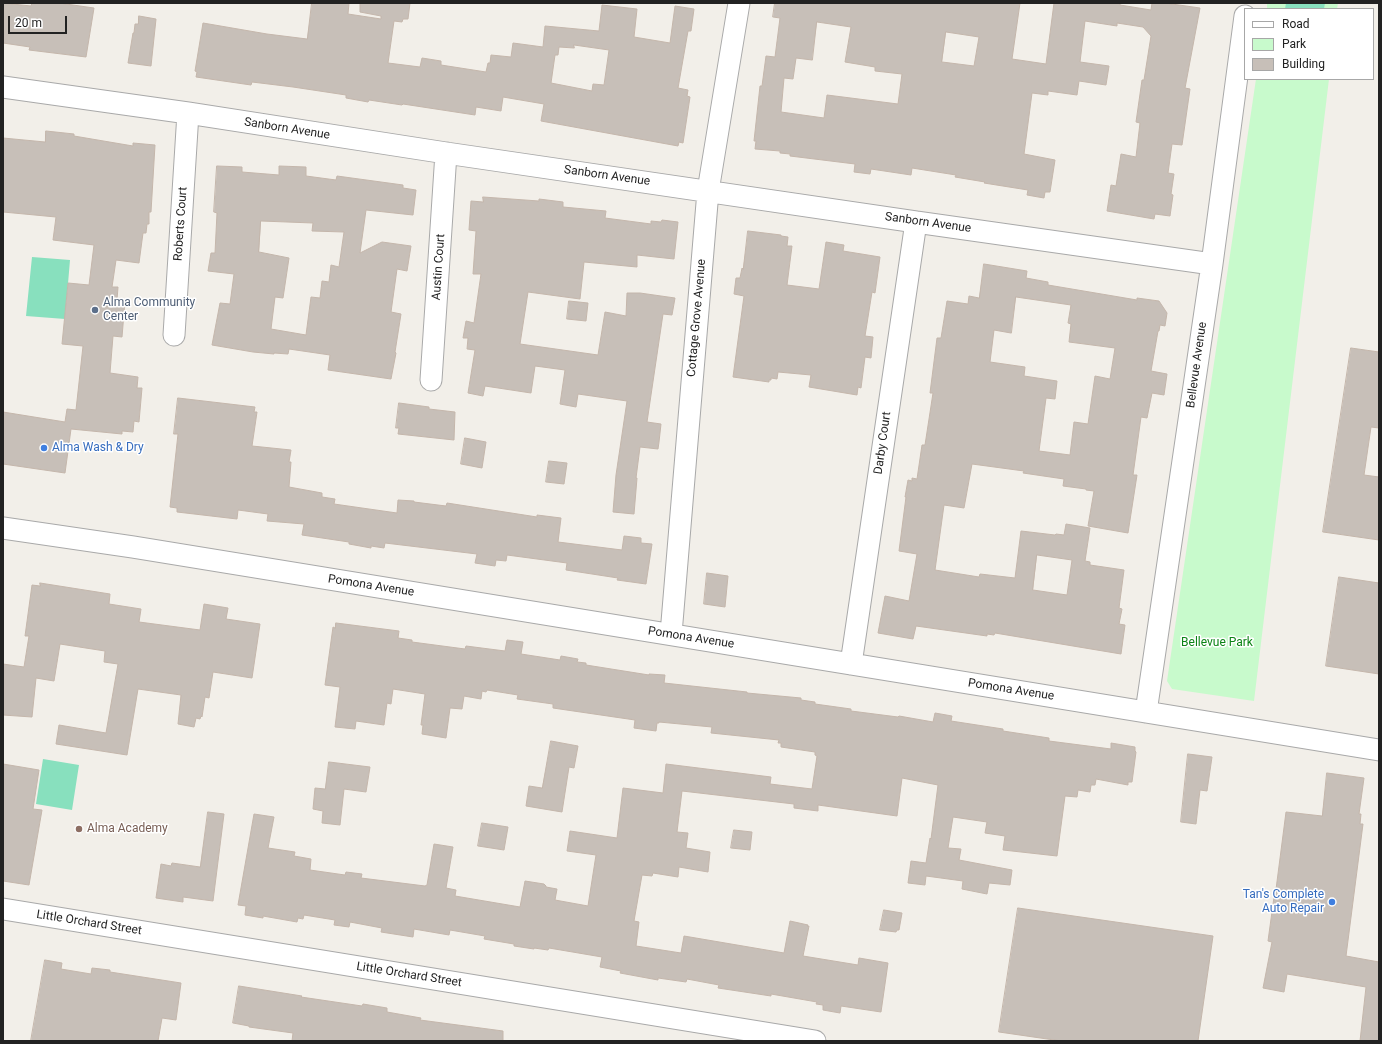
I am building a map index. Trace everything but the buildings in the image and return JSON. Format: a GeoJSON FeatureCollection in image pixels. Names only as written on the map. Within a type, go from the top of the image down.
{"type":"FeatureCollection","features":[{"type":"Feature","properties":{"kind":"street","name":"Cottage Grove Avenue"},"geometry":{"type":"LineString","coordinates":[[671,634],[708,190],[739,3]]}},
{"type":"Feature","properties":{"kind":"street","name":"Bellevue Avenue"},"geometry":{"type":"LineString","coordinates":[[1146,712],[1212,264],[1244,24]]}},
{"type":"Feature","properties":{"kind":"street","name":"Sanborn Avenue"},"geometry":{"type":"LineString","coordinates":[[3,87],[446,153],[708,190],[916,222],[1212,264]]}},
{"type":"Feature","properties":{"kind":"street","name":"Roberts Court"},"geometry":{"type":"LineString","coordinates":[[174,335],[188,114]]}},
{"type":"Feature","properties":{"kind":"street","name":"Austin Court"},"geometry":{"type":"LineString","coordinates":[[431,380],[446,153]]}},
{"type":"Feature","properties":{"kind":"street","name":"Darby Court"},"geometry":{"type":"LineString","coordinates":[[851,664],[916,222]]}},
{"type":"Feature","properties":{"kind":"street","name":"Pomona Avenue"},"geometry":{"type":"LineString","coordinates":[[3,528],[141,548],[1379,750]]}},
{"type":"Feature","properties":{"kind":"street","name":"Little Orchard Street"},"geometry":{"type":"LineString","coordinates":[[3,909],[815,1041]]}},
{"type":"Feature","properties":{"kind":"green space"},"geometry":{"type":"Polygon","coordinates":[[[1267,3],[1338,3],[1337,8],[1267,8],[1267,3]]]}},
{"type":"Feature","properties":{"kind":"green space"},"geometry":{"type":"Polygon","coordinates":[[[1286,3],[1325,3],[1324,8],[1285,8],[1286,3]]]}},
{"type":"Feature","properties":{"kind":"green space","name":"Bellevue Park"},"geometry":{"type":"Polygon","coordinates":[[[1256,80],[1329,80],[1254,701],[1172,689],[1167,681],[1256,80]]]}},
{"type":"Feature","properties":{"kind":"green space"},"geometry":{"type":"Polygon","coordinates":[[[32,257],[70,260],[65,319],[26,316],[32,257]]]}},
{"type":"Feature","properties":{"kind":"green space"},"geometry":{"type":"Polygon","coordinates":[[[43,759],[79,765],[72,810],[36,804],[43,759]]]}},
{"type":"Feature","properties":{"kind":"place","name":"Alma Community Center"},"geometry":{"type":"Point","coordinates":[95,310]}},
{"type":"Feature","properties":{"kind":"place","name":"Alma Wash & Dry"},"geometry":{"type":"Point","coordinates":[44,448]}},
{"type":"Feature","properties":{"kind":"place","name":"Alma Academy"},"geometry":{"type":"Point","coordinates":[79,829]}},
{"type":"Feature","properties":{"kind":"place","name":"Tan's Complete Auto Repair"},"geometry":{"type":"Point","coordinates":[1332,902]}}]}
